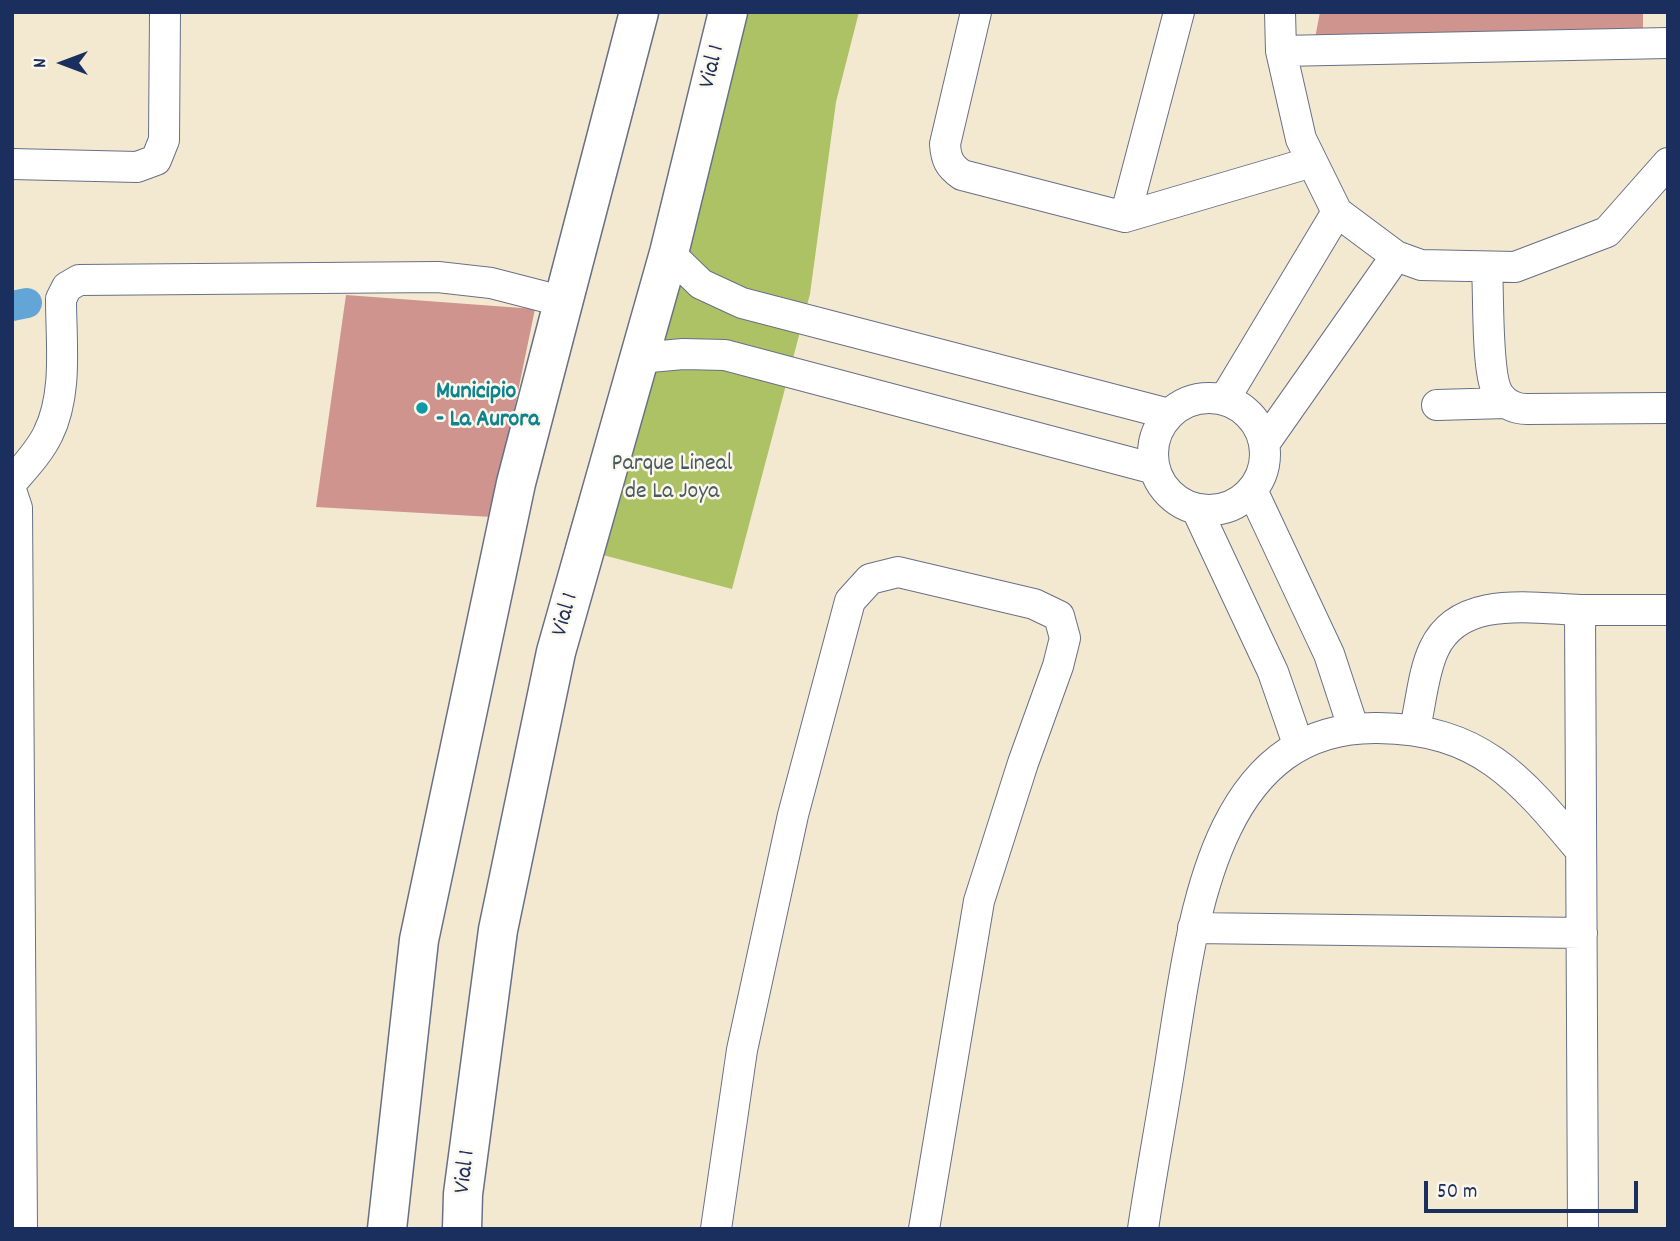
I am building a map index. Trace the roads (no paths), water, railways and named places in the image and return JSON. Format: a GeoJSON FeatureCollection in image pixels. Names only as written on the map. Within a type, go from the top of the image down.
{"type":"FeatureCollection","features":[{"type":"Feature","properties":{"kind":"street"},"geometry":{"type":"LineString","coordinates":[[12,164],[137,167],[156,160],[164,140],[165,12]]}},
{"type":"Feature","properties":{"kind":"street"},"geometry":{"type":"LineString","coordinates":[[387,1229],[419,940],[516,482],[561,301],[639,12]]}},
{"type":"Feature","properties":{"kind":"street","name":"Vial 1"},"geometry":{"type":"LineString","coordinates":[[462,1229],[463,1194],[498,930],[556,652],[669,253],[728,12]]}},
{"type":"Feature","properties":{"kind":"street"},"geometry":{"type":"LineString","coordinates":[[976,12],[945,144],[946,158],[952,168],[962,175],[1125,218],[1312,162]]}},
{"type":"Feature","properties":{"kind":"street"},"geometry":{"type":"LineString","coordinates":[[1125,218],[1179,12]]}},
{"type":"Feature","properties":{"kind":"street"},"geometry":{"type":"LineString","coordinates":[[1280,12],[1281,51],[1301,139],[1337,212],[1396,256],[1421,265],[1487,269],[1515,267],[1607,232],[1668,163]]}},
{"type":"Feature","properties":{"kind":"street"},"geometry":{"type":"LineString","coordinates":[[1281,51],[1668,43]]}},
{"type":"Feature","properties":{"kind":"street"},"geometry":{"type":"LineString","coordinates":[[1224,400],[1337,212]]}},
{"type":"Feature","properties":{"kind":"street"},"geometry":{"type":"LineString","coordinates":[[669,253],[701,284],[742,303],[1169,414]]}},
{"type":"Feature","properties":{"kind":"street"},"geometry":{"type":"LineString","coordinates":[[1264,444],[1396,256]]}},
{"type":"Feature","properties":{"kind":"street"},"geometry":{"type":"LineString","coordinates":[[1487,269],[1493,381],[1506,403],[1516,409],[1527,410],[1668,408]]}},
{"type":"Feature","properties":{"kind":"street"},"geometry":{"type":"LineString","coordinates":[[12,482],[38,450],[54,420],[59,392],[61,299],[67,287],[79,280],[438,277],[491,283],[561,301]]}},
{"type":"Feature","properties":{"kind":"street"},"geometry":{"type":"LineString","coordinates":[[639,358],[683,354],[725,355],[1155,469]]}},
{"type":"Feature","properties":{"kind":"street"},"geometry":{"type":"LineString","coordinates":[[1204,398],[1224,400],[1242,409],[1256,424],[1264,444],[1263,468],[1252,490],[1233,505],[1197,510],[1185,505],[1166,490],[1155,469],[1153,449],[1157,430],[1169,414],[1185,403],[1204,398]]}},
{"type":"Feature","properties":{"kind":"street"},"geometry":{"type":"LineString","coordinates":[[1437,405],[1506,403]]}},
{"type":"Feature","properties":{"kind":"street"},"geometry":{"type":"LineString","coordinates":[[1252,490],[1329,654],[1353,727]]}},
{"type":"Feature","properties":{"kind":"street"},"geometry":{"type":"LineString","coordinates":[[12,493],[17,508],[17,1126],[22,1229]]}},
{"type":"Feature","properties":{"kind":"street"},"geometry":{"type":"LineString","coordinates":[[1197,510],[1273,672],[1298,744]]}},
{"type":"Feature","properties":{"kind":"street"},"geometry":{"type":"LineString","coordinates":[[716,1229],[742,1050],[793,815],[832,662],[850,601],[870,579],[898,572],[1034,604],[1059,616],[1065,638],[979,901],[924,1229]]}},
{"type":"Feature","properties":{"kind":"street"},"geometry":{"type":"LineString","coordinates":[[1415,728],[1432,651],[1446,627],[1465,614],[1488,610],[1668,610]]}},
{"type":"Feature","properties":{"kind":"street"},"geometry":{"type":"LineString","coordinates":[[1580,610],[1583,1229]]}},
{"type":"Feature","properties":{"kind":"street"},"geometry":{"type":"LineString","coordinates":[[1143,1229],[1200,892],[1223,834],[1259,776],[1298,744],[1353,727],[1415,728],[1478,750],[1509,772],[1536,796],[1581,851]]}},
{"type":"Feature","properties":{"kind":"street"},"geometry":{"type":"LineString","coordinates":[[1193,928],[1582,933]]}},
{"type":"Feature","properties":{"kind":"waterway"},"geometry":{"type":"LineString","coordinates":[[12,306],[27,303]]}},
{"type":"Feature","properties":{"kind":"place","name":"Municipio - La Aurora"},"geometry":{"type":"Point","coordinates":[422,408]}},
{"type":"Feature","properties":{"kind":"park label","name":"Parque Lineal de La Joya"},"geometry":{"type":"Point","coordinates":[672,480]}}]}
